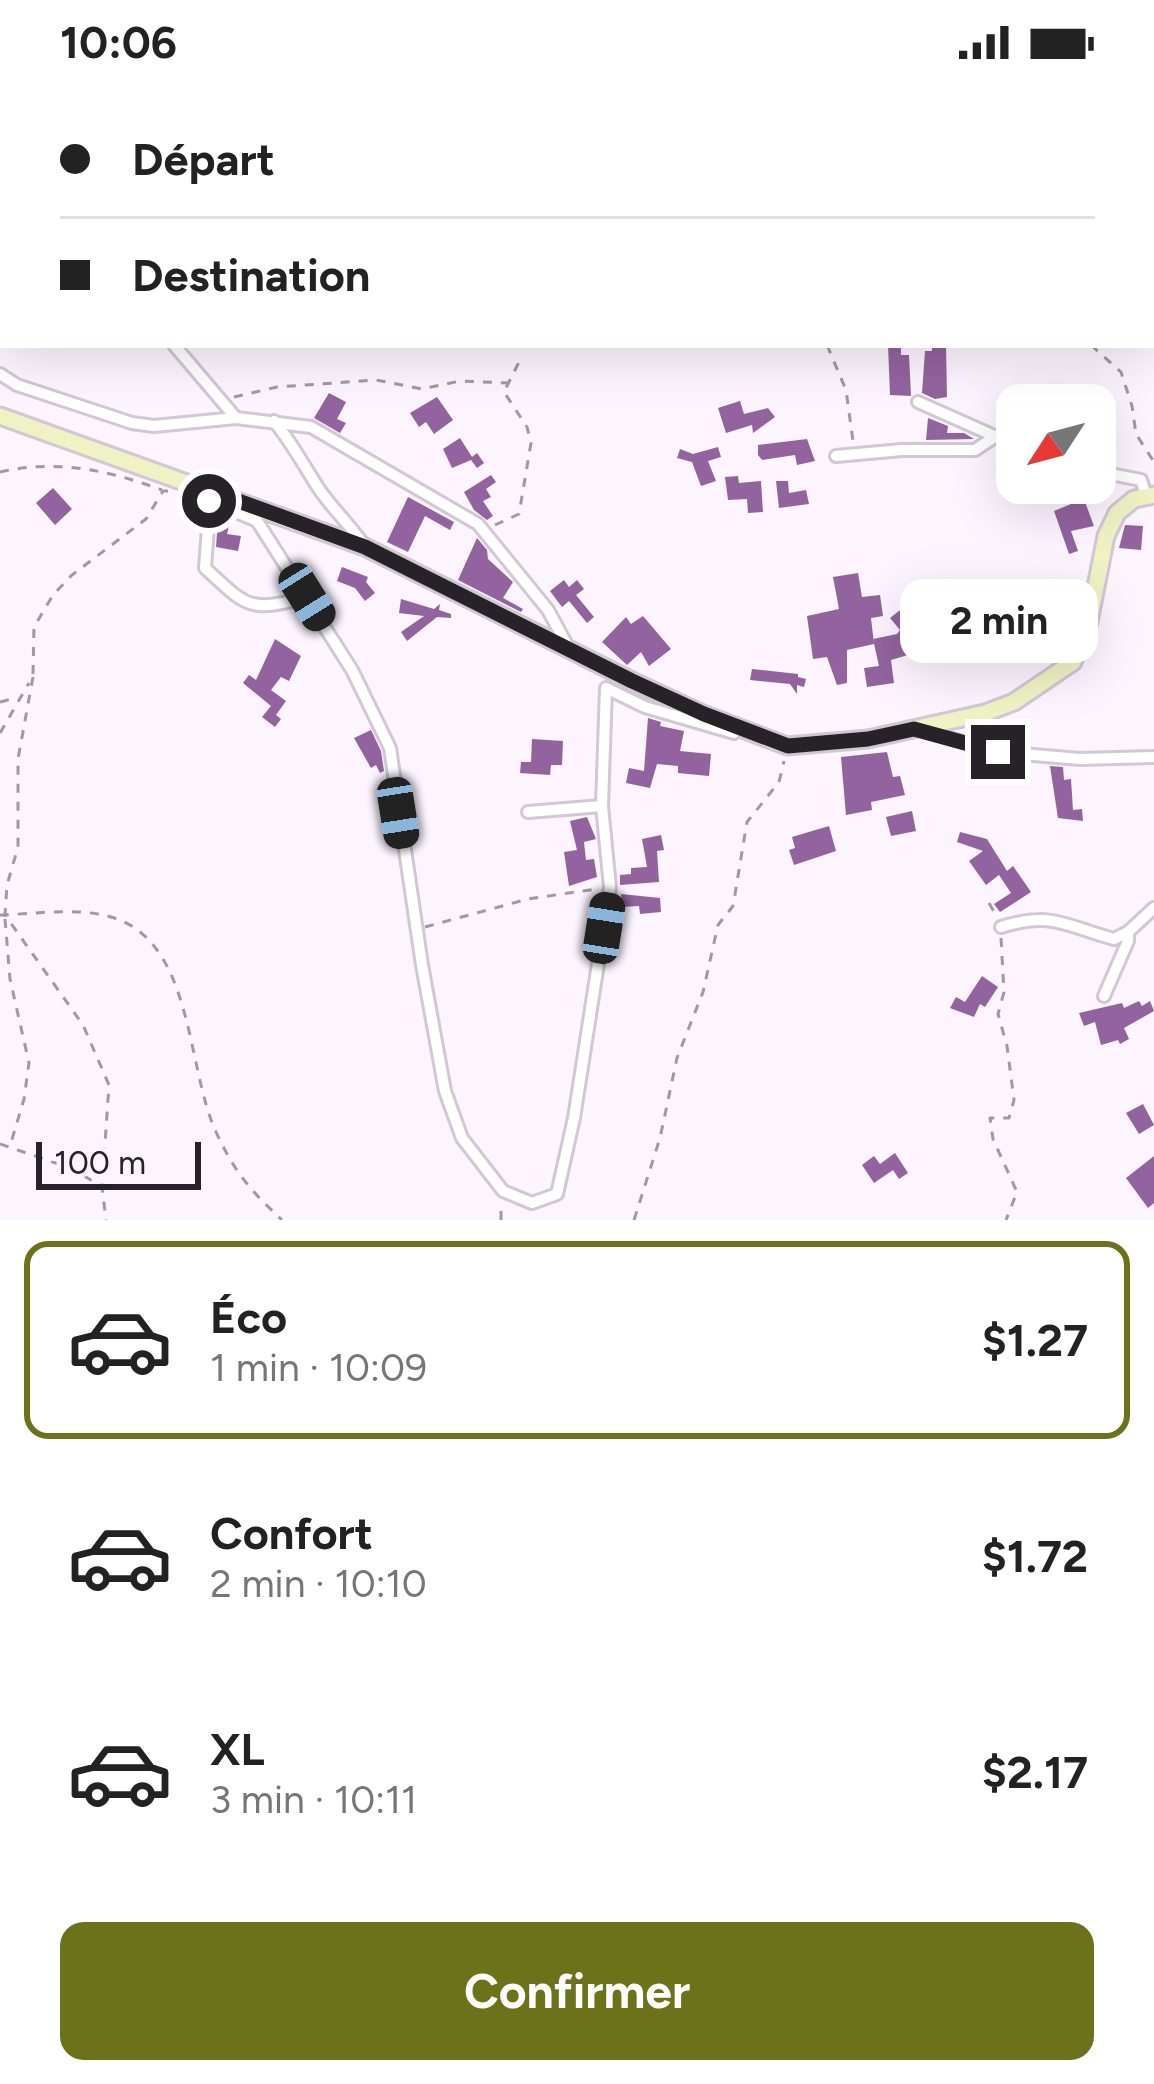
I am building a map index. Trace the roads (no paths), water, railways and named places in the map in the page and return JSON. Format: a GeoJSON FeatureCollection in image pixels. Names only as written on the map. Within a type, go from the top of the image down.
{"type":"FeatureCollection","features":[{"type":"Feature","properties":{"kind":"street"},"geometry":{"type":"LineString","coordinates":[[177,348],[236,418]]}},
{"type":"Feature","properties":{"kind":"street"},"geometry":{"type":"LineString","coordinates":[[0,374],[17,385],[132,423],[154,426],[236,418],[311,427],[483,530],[548,610],[569,650]]}},
{"type":"Feature","properties":{"kind":"street"},"geometry":{"type":"LineString","coordinates":[[918,402],[996,436]]}},
{"type":"Feature","properties":{"kind":"street"},"geometry":{"type":"LineString","coordinates":[[0,416],[210,496],[365,547],[704,714],[788,746],[868,739],[985,713],[1014,702],[1073,662],[1089,622],[1106,536],[1117,513],[1134,499],[1150,495],[1141,480],[1116,475]]}},
{"type":"Feature","properties":{"kind":"street"},"geometry":{"type":"LineString","coordinates":[[274,421],[300,453],[321,493],[337,506],[365,547]]}},
{"type":"Feature","properties":{"kind":"street"},"geometry":{"type":"LineString","coordinates":[[836,456],[902,449],[974,450],[996,436]]}},
{"type":"Feature","properties":{"kind":"street"},"geometry":{"type":"LineString","coordinates":[[210,496],[257,520],[352,670],[390,748],[445,1091],[462,1138],[503,1191],[532,1203],[557,1194],[574,1118],[610,887],[602,806],[606,688],[645,706],[735,733],[761,736]]}},
{"type":"Feature","properties":{"kind":"street"},"geometry":{"type":"LineString","coordinates":[[210,496],[205,568],[241,602],[269,607],[307,597]]}},
{"type":"Feature","properties":{"kind":"street"},"geometry":{"type":"LineString","coordinates":[[914,729],[998,752],[1080,759],[1154,757]]}},
{"type":"Feature","properties":{"kind":"street"},"geometry":{"type":"LineString","coordinates":[[528,812],[602,806]]}},
{"type":"Feature","properties":{"kind":"street"},"geometry":{"type":"LineString","coordinates":[[1001,927],[1055,918],[1114,939],[1154,908]]}},
{"type":"Feature","properties":{"kind":"street"},"geometry":{"type":"LineString","coordinates":[[1104,996],[1128,932]]}}]}
